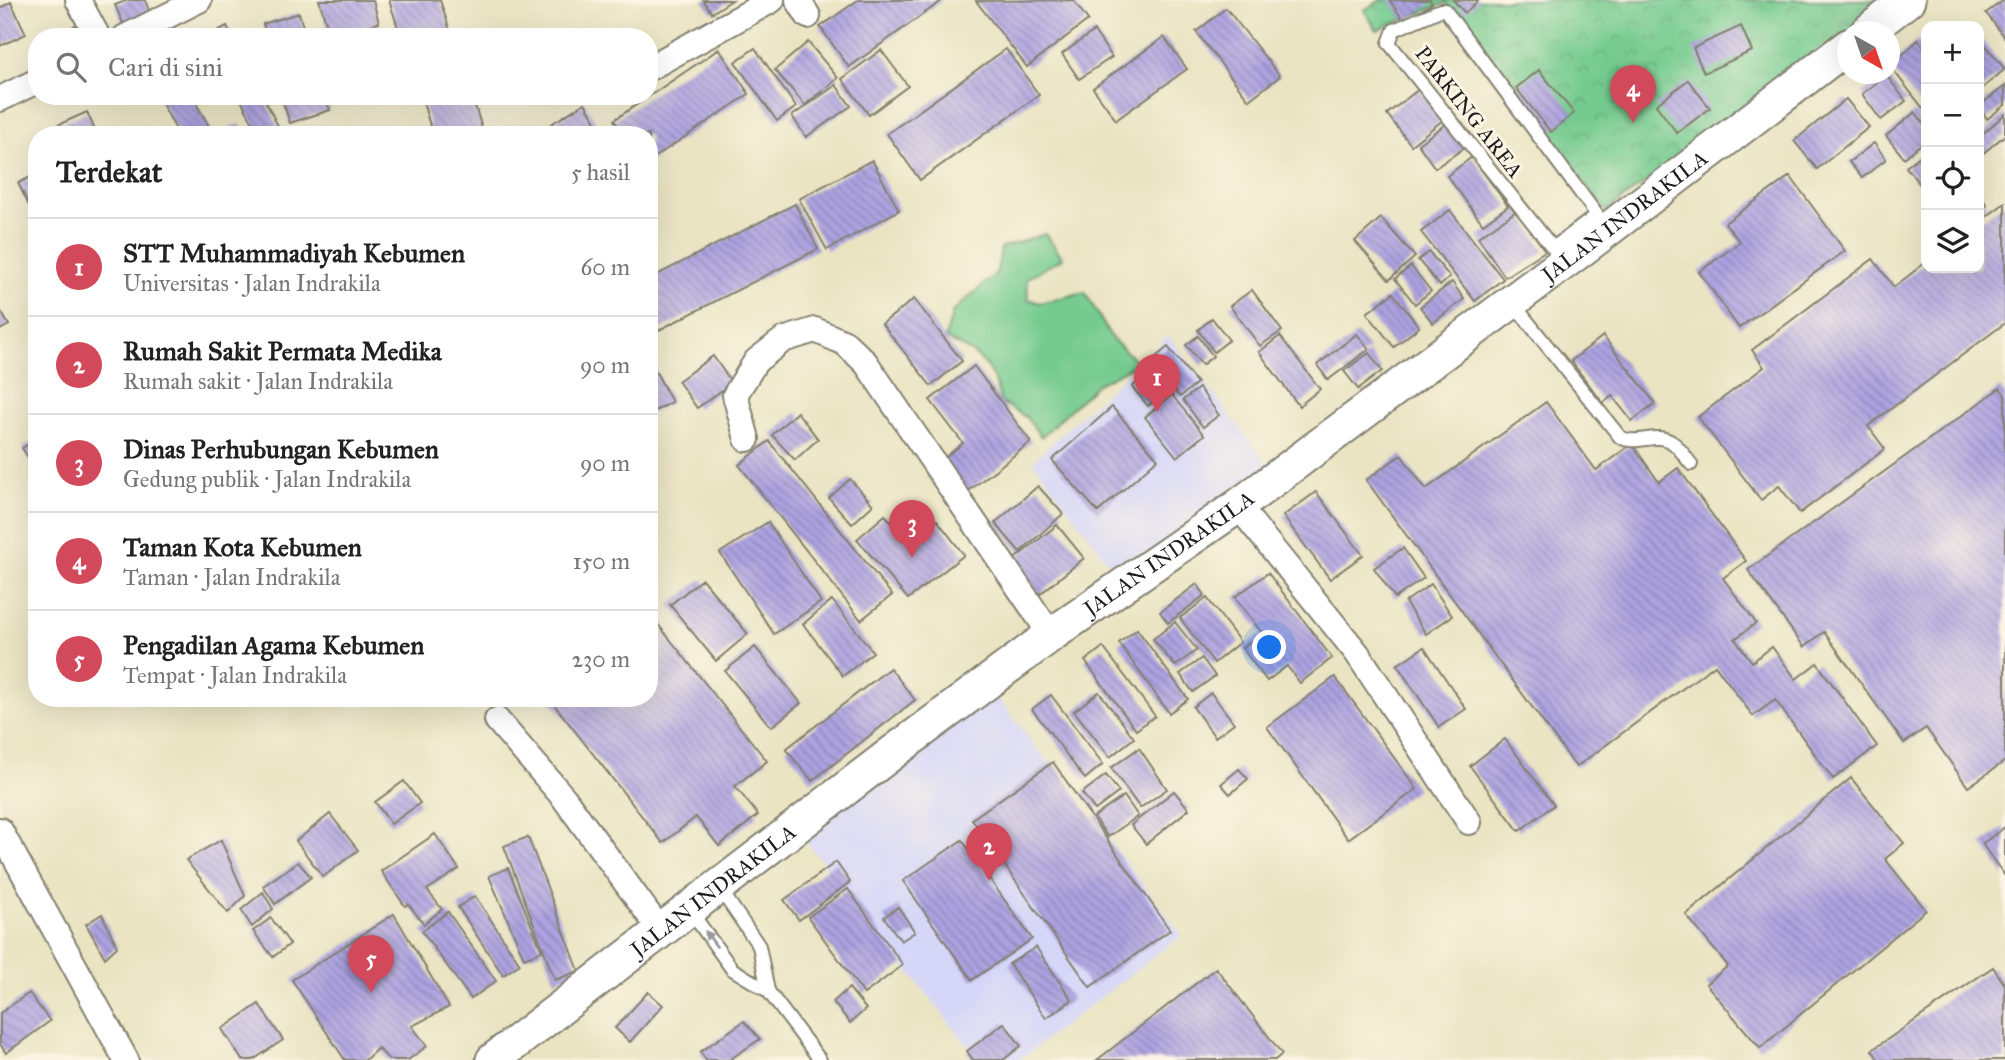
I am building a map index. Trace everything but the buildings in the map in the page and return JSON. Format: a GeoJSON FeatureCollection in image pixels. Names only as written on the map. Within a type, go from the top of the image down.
{"type":"FeatureCollection","features":[{"type":"Feature","properties":{"kind":"main road"},"geometry":{"type":"LineString","coordinates":[[1881,21],[1908,0]]}},
{"type":"Feature","properties":{"kind":"main road","name":"JALAN INDRAKILA"},"geometry":{"type":"LineString","coordinates":[[493,1060],[1051,635],[1238,506],[1512,302],[1579,240],[1837,53]]}},
{"type":"Feature","properties":{"kind":"street"},"geometry":{"type":"LineString","coordinates":[[78,0],[93,28]]}},
{"type":"Feature","properties":{"kind":"street"},"geometry":{"type":"LineString","coordinates":[[143,28],[199,0]]}},
{"type":"Feature","properties":{"kind":"street"},"geometry":{"type":"LineString","coordinates":[[658,63],[772,0]]}},
{"type":"Feature","properties":{"kind":"street"},"geometry":{"type":"LineString","coordinates":[[0,99],[28,85]]}},
{"type":"Feature","properties":{"kind":"street"},"geometry":{"type":"LineString","coordinates":[[747,439],[735,395],[756,361],[783,340],[815,330],[845,343],[866,363],[1051,635]]}},
{"type":"Feature","properties":{"kind":"street"},"geometry":{"type":"LineString","coordinates":[[1238,506],[1357,653],[1469,822]]}},
{"type":"Feature","properties":{"kind":"street"},"geometry":{"type":"LineString","coordinates":[[497,720],[564,798],[621,872],[661,931]]}},
{"type":"Feature","properties":{"kind":"street"},"geometry":{"type":"LineString","coordinates":[[0,830],[126,1060]]}},
{"type":"Feature","properties":{"kind":"lane","name":"PARKING AREA"},"geometry":{"type":"LineString","coordinates":[[1445,10],[1596,213],[1579,240],[1553,248],[1550,246],[1390,43],[1390,35],[1394,30],[1445,10]]}},
{"type":"Feature","properties":{"kind":"lane"},"geometry":{"type":"LineString","coordinates":[[1512,302],[1620,437],[1628,442],[1660,436],[1673,443],[1691,464]]}},
{"type":"Feature","properties":{"kind":"lane"},"geometry":{"type":"LineString","coordinates":[[718,887],[760,946],[768,991]]}},
{"type":"Feature","properties":{"kind":"lane"},"geometry":{"type":"LineString","coordinates":[[689,909],[732,969],[768,991],[820,1060]]}},
{"type":"Feature","properties":{"kind":"shaded area"},"geometry":{"type":"Polygon","coordinates":[[[1168,336],[1275,473],[1124,583],[1033,461],[1168,336]]]}},
{"type":"Feature","properties":{"kind":"shaded area"},"geometry":{"type":"Polygon","coordinates":[[[987,684],[1182,935],[1019,1060],[979,1060],[795,827],[987,684]]]}},
{"type":"Feature","properties":{"kind":"green space"},"geometry":{"type":"Polygon","coordinates":[[[1381,0],[1896,0],[1867,21],[1837,21],[1837,43],[1606,211],[1446,3],[1377,30],[1364,10],[1381,0]]]}},
{"type":"Feature","properties":{"kind":"green space"},"geometry":{"type":"Polygon","coordinates":[[[1045,234],[1063,258],[1027,278],[1028,299],[1040,303],[1085,292],[1112,339],[1139,363],[1097,384],[1041,437],[1026,417],[1001,402],[993,378],[983,362],[968,350],[945,339],[953,311],[997,273],[1001,248],[1045,234]]]}},
{"type":"Feature","properties":{"kind":"place","name":"Taman Kota Kebumen"},"geometry":{"type":"Point","coordinates":[1633,123]}},
{"type":"Feature","properties":{"kind":"place","name":"STT Muhammadiyah Kebumen"},"geometry":{"type":"Point","coordinates":[1157,412]}},
{"type":"Feature","properties":{"kind":"place","name":"Dinas Perhubungan Kebumen"},"geometry":{"type":"Point","coordinates":[912,558]}},
{"type":"Feature","properties":{"kind":"place","name":"Rumah Sakit Permata Medika"},"geometry":{"type":"Point","coordinates":[989,881]}},
{"type":"Feature","properties":{"kind":"place","name":"Pengadilan Agama Kebumen"},"geometry":{"type":"Point","coordinates":[371,993]}}]}
